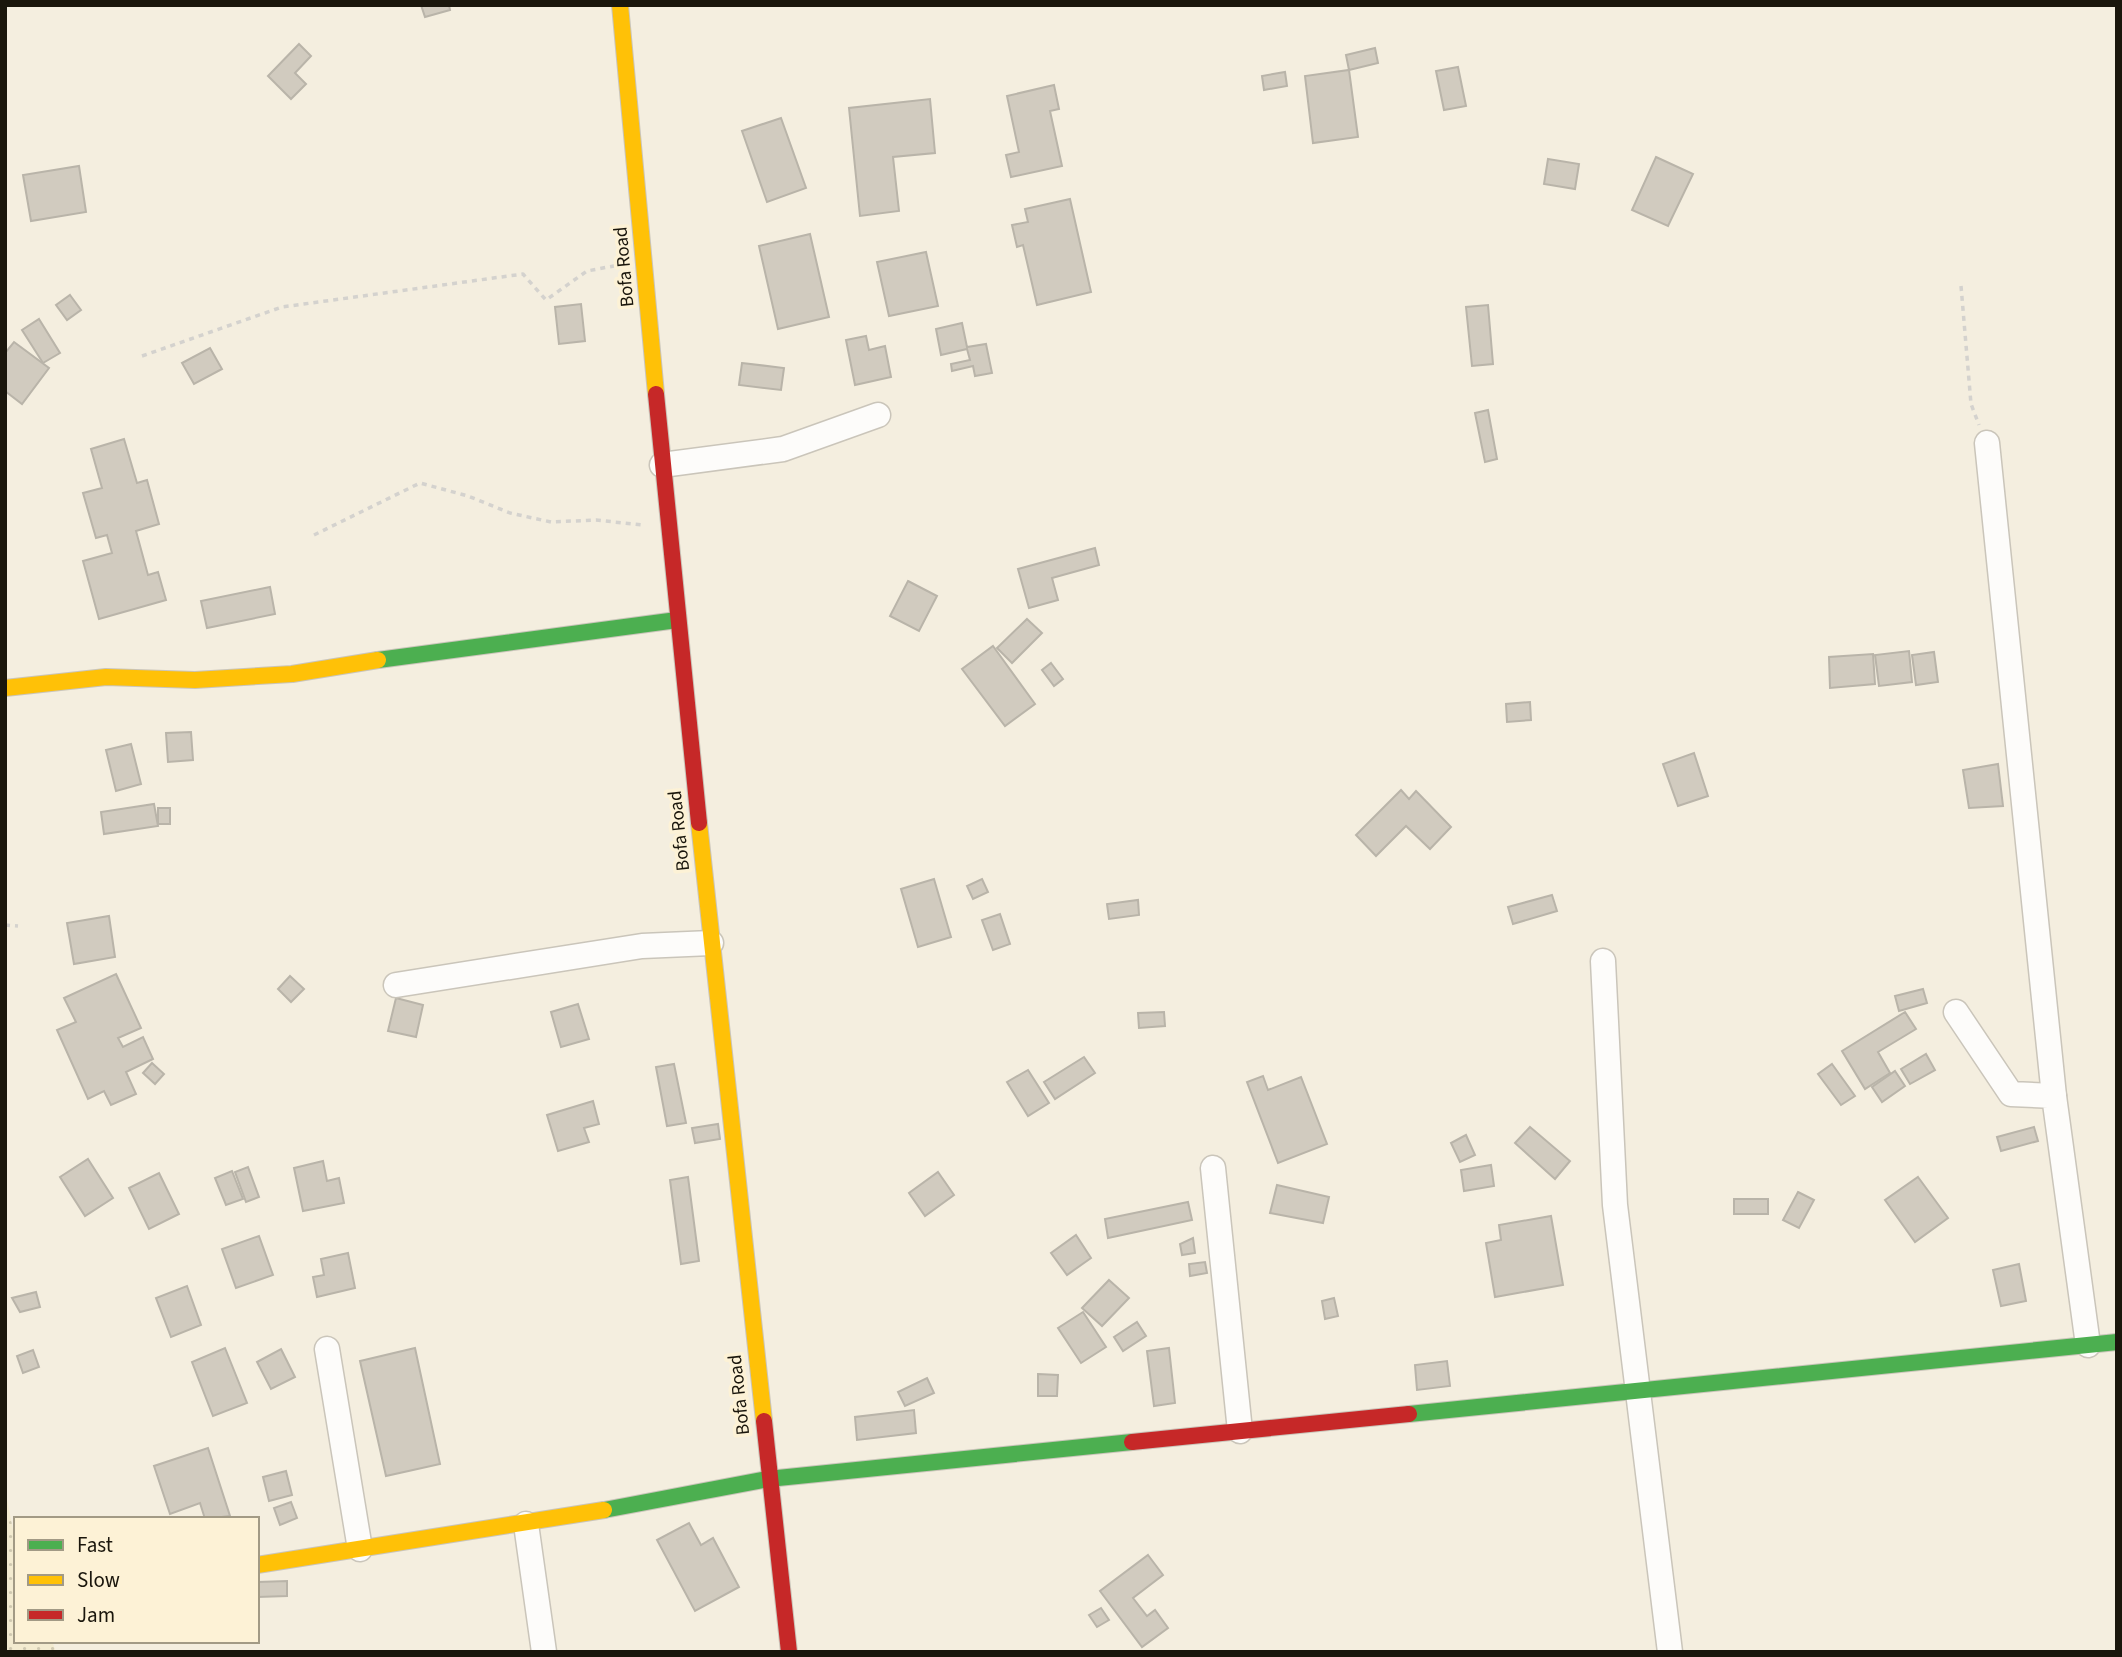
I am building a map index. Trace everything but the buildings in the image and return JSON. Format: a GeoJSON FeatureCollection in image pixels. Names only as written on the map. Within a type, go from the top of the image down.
{"type":"FeatureCollection","features":[{"type":"Feature","properties":{"kind":"street","name":"Bofa Road"},"geometry":{"type":"LineString","coordinates":[[621,5],[677,620],[768,1479],[789,1652]]}},
{"type":"Feature","properties":{"kind":"street"},"geometry":{"type":"LineString","coordinates":[[662,465],[783,449],[878,415]]}},
{"type":"Feature","properties":{"kind":"street"},"geometry":{"type":"LineString","coordinates":[[1987,443],[2054,1096],[2088,1345]]}},
{"type":"Feature","properties":{"kind":"street"},"geometry":{"type":"LineString","coordinates":[[5,688],[106,677],[195,680],[292,674],[426,652],[608,632],[677,620]]}},
{"type":"Feature","properties":{"kind":"street"},"geometry":{"type":"LineString","coordinates":[[396,985],[642,946],[711,943]]}},
{"type":"Feature","properties":{"kind":"street"},"geometry":{"type":"LineString","coordinates":[[1603,961],[1615,1205],[1670,1652]]}},
{"type":"Feature","properties":{"kind":"street"},"geometry":{"type":"LineString","coordinates":[[1956,1012],[2011,1094],[2054,1096]]}},
{"type":"Feature","properties":{"kind":"street"},"geometry":{"type":"LineString","coordinates":[[1213,1168],[1240,1431]]}},
{"type":"Feature","properties":{"kind":"street"},"geometry":{"type":"LineString","coordinates":[[259,1564],[526,1524],[768,1479],[2117,1342]]}},
{"type":"Feature","properties":{"kind":"street"},"geometry":{"type":"LineString","coordinates":[[327,1349],[360,1549]]}},
{"type":"Feature","properties":{"kind":"street"},"geometry":{"type":"LineString","coordinates":[[526,1524],[544,1652]]}},
{"type":"Feature","properties":{"kind":"path"},"geometry":{"type":"LineString","coordinates":[[142,356],[282,307],[523,274],[546,300],[587,271],[644,260]]}},
{"type":"Feature","properties":{"kind":"path"},"geometry":{"type":"LineString","coordinates":[[1961,286],[1970,404],[1987,443]]}},
{"type":"Feature","properties":{"kind":"path"},"geometry":{"type":"LineString","coordinates":[[314,535],[420,483],[468,496],[510,513],[551,522],[596,520],[668,528]]}},
{"type":"Feature","properties":{"kind":"path"},"geometry":{"type":"LineString","coordinates":[[5,925],[18,926]]}},
{"type":"Feature","properties":{"kind":"sand"},"geometry":{"type":"Polygon","coordinates":[[[5,1489],[14,1535],[14,1643],[53,1643],[56,1652],[5,1652],[5,1489]]]}},
{"type":"Feature","properties":{"kind":"traffic: fast"},"geometry":{"type":"LineString","coordinates":[[378,660],[677,620]]}},
{"type":"Feature","properties":{"kind":"traffic: fast"},"geometry":{"type":"LineString","coordinates":[[1409,1414],[2117,1342]]}},
{"type":"Feature","properties":{"kind":"traffic: fast"},"geometry":{"type":"LineString","coordinates":[[604,1510],[768,1479],[1132,1442]]}},
{"type":"Feature","properties":{"kind":"traffic: slow"},"geometry":{"type":"LineString","coordinates":[[620,5],[656,394]]}},
{"type":"Feature","properties":{"kind":"traffic: slow"},"geometry":{"type":"LineString","coordinates":[[5,688],[106,677],[195,680],[292,674],[378,660]]}},
{"type":"Feature","properties":{"kind":"traffic: slow"},"geometry":{"type":"LineString","coordinates":[[699,823],[764,1421]]}},
{"type":"Feature","properties":{"kind":"traffic: slow"},"geometry":{"type":"LineString","coordinates":[[259,1565],[604,1510]]}},
{"type":"Feature","properties":{"kind":"traffic: jam"},"geometry":{"type":"LineString","coordinates":[[656,394],[699,823]]}},
{"type":"Feature","properties":{"kind":"traffic: jam"},"geometry":{"type":"LineString","coordinates":[[1132,1442],[1409,1414]]}},
{"type":"Feature","properties":{"kind":"traffic: jam"},"geometry":{"type":"LineString","coordinates":[[764,1421],[789,1652]]}}]}
